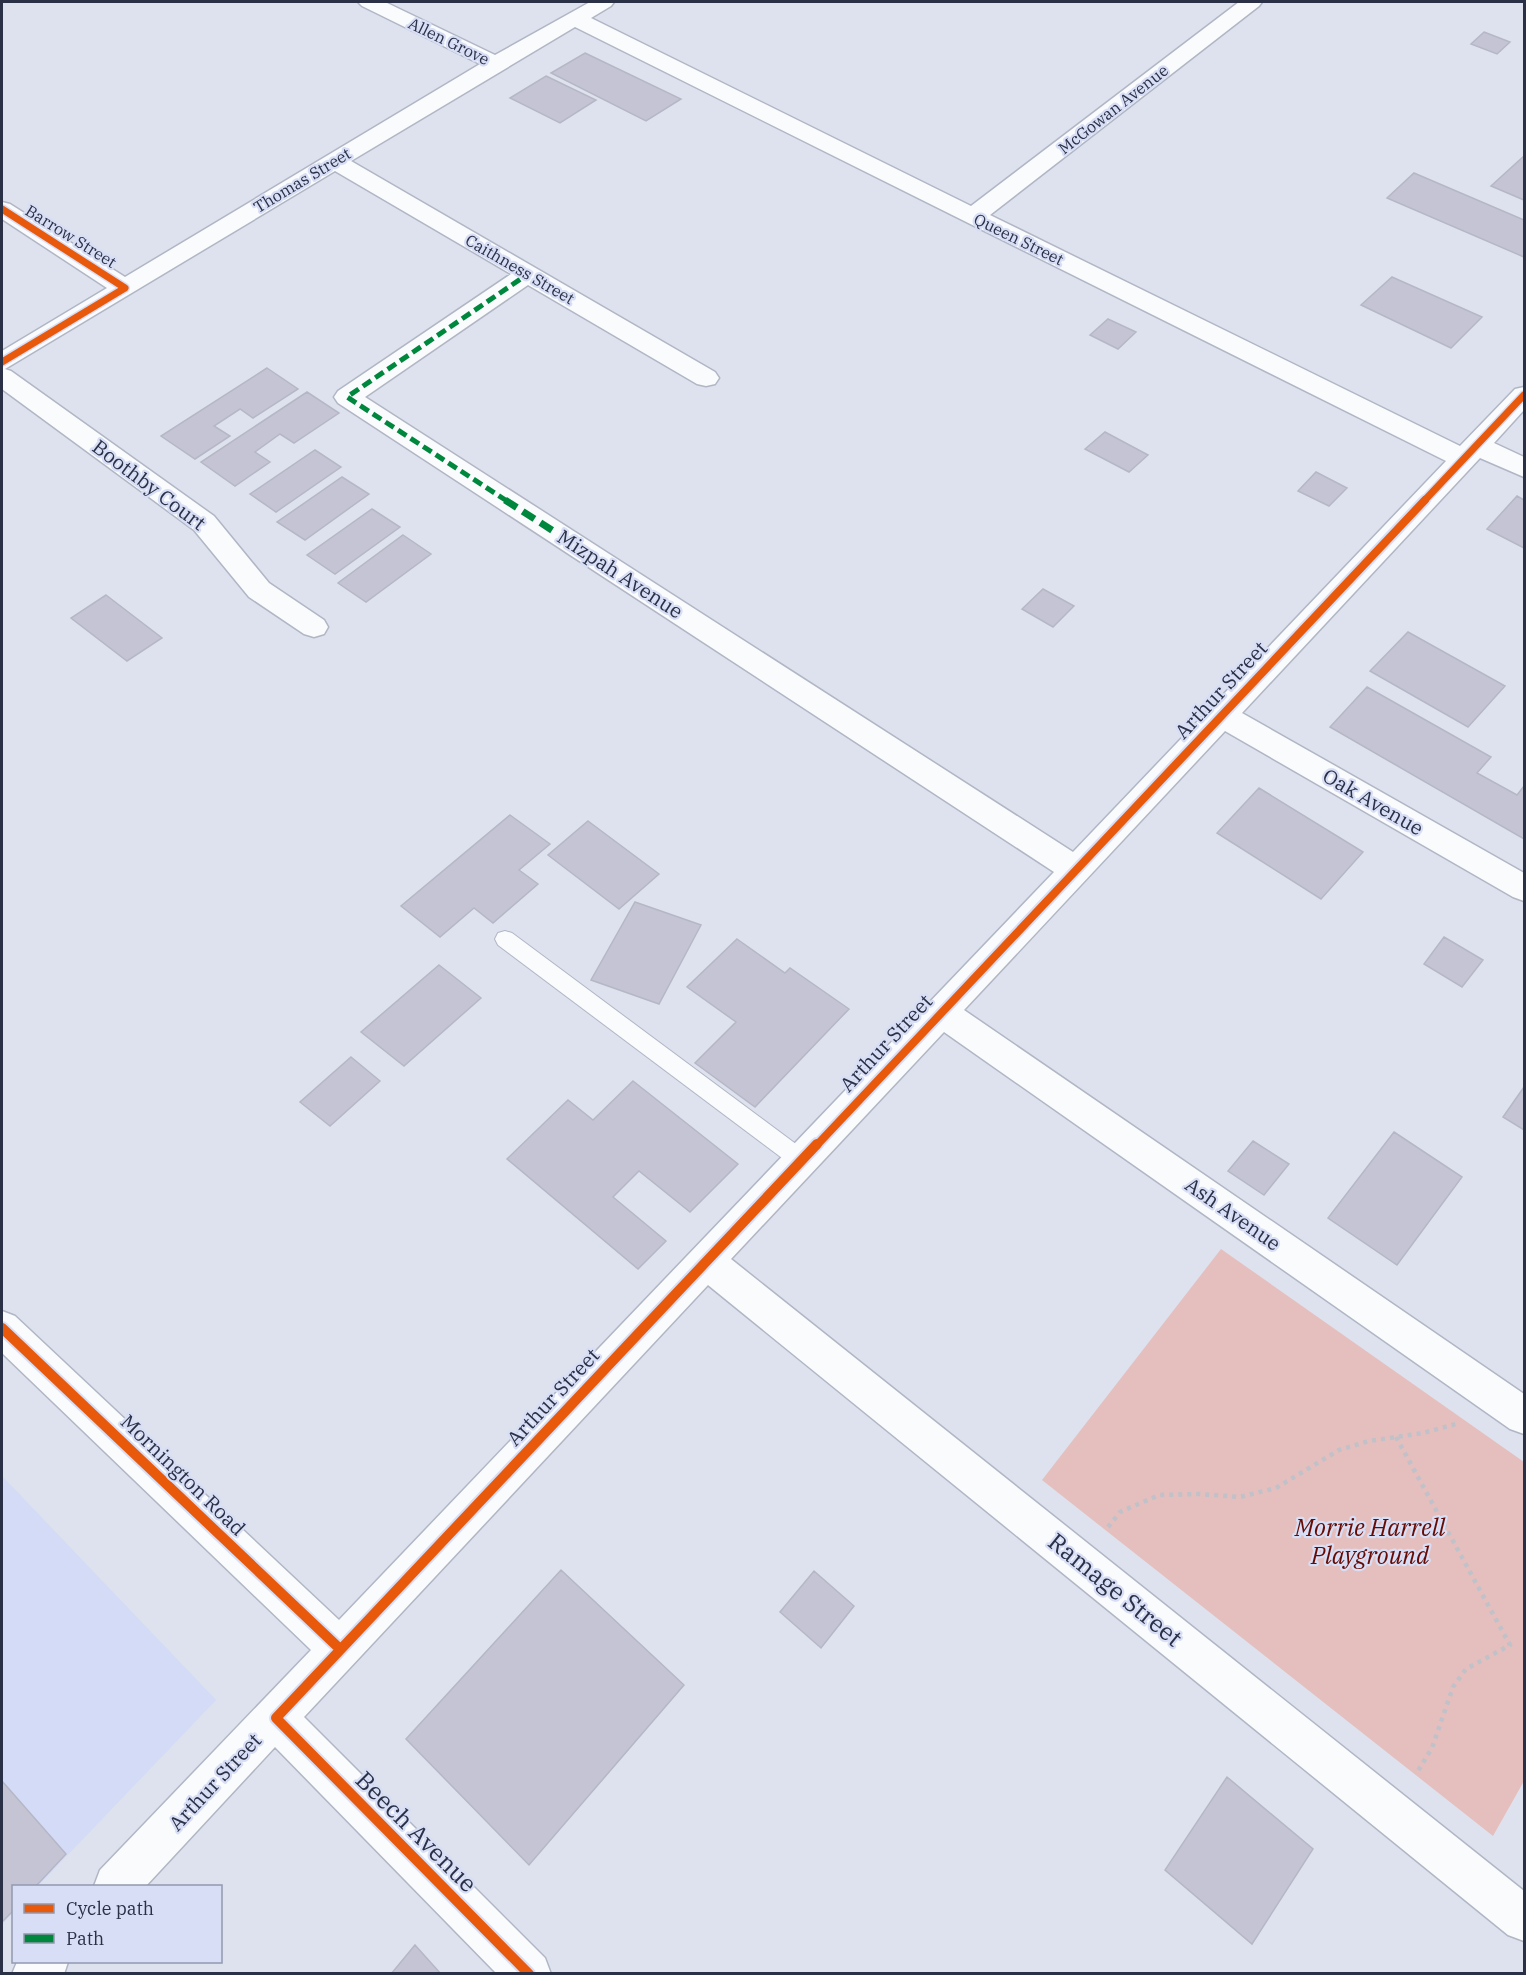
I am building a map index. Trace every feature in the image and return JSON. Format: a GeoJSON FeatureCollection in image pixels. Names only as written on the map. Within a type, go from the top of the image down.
{"type":"FeatureCollection","features":[{"type":"Feature","properties":{"kind":"street","name":"Allen Grove"},"geometry":{"type":"LineString","coordinates":[[369,2],[496,64]]}},
{"type":"Feature","properties":{"kind":"street","name":"Thomas Street"},"geometry":{"type":"LineString","coordinates":[[2,362],[496,64],[604,2]]}},
{"type":"Feature","properties":{"kind":"street","name":"McGowan Avenue"},"geometry":{"type":"LineString","coordinates":[[973,216],[1252,2]]}},
{"type":"Feature","properties":{"kind":"street","name":"Queen Street"},"geometry":{"type":"LineString","coordinates":[[575,19],[973,216],[1471,452],[1524,468]]}},
{"type":"Feature","properties":{"kind":"street","name":"Caithness Street"},"geometry":{"type":"LineString","coordinates":[[334,161],[706,378]]}},
{"type":"Feature","properties":{"kind":"street","name":"Barrow Street"},"geometry":{"type":"LineString","coordinates":[[2,209],[125,288]]}},
{"type":"Feature","properties":{"kind":"street","name":"Mizpah Avenue"},"geometry":{"type":"LineString","coordinates":[[528,274],[347,396],[1075,870]]}},
{"type":"Feature","properties":{"kind":"street","name":"Boothby Court"},"geometry":{"type":"LineString","coordinates":[[2,377],[204,523],[259,590],[314,627]]}},
{"type":"Feature","properties":{"kind":"street","name":"Arthur Street"},"geometry":{"type":"LineString","coordinates":[[119,1885],[1524,394]]}},
{"type":"Feature","properties":{"kind":"street","name":"Oak Avenue"},"geometry":{"type":"LineString","coordinates":[[1222,715],[1524,888]]}},
{"type":"Feature","properties":{"kind":"street","name":"Ash Avenue"},"geometry":{"type":"LineString","coordinates":[[941,1012],[1524,1416]]}},
{"type":"Feature","properties":{"kind":"street","name":"Ramage Street"},"geometry":{"type":"LineString","coordinates":[[706,1261],[1524,1919]]}},
{"type":"Feature","properties":{"kind":"street","name":"Mornington Road"},"geometry":{"type":"LineString","coordinates":[[2,1328],[340,1649]]}},
{"type":"Feature","properties":{"kind":"street","name":"Beech Avenue"},"geometry":{"type":"LineString","coordinates":[[276,1718],[529,1974]]}},
{"type":"Feature","properties":{"kind":"street"},"geometry":{"type":"LineString","coordinates":[[34,1974],[45,1963]]}},
{"type":"Feature","properties":{"kind":"lane"},"geometry":{"type":"LineString","coordinates":[[505,939],[801,1160]]}},
{"type":"Feature","properties":{"kind":"path"},"geometry":{"type":"LineString","coordinates":[[1081,1563],[1120,1512],[1159,1496],[1200,1494],[1240,1497],[1276,1488],[1339,1450],[1369,1441],[1456,1424],[1482,1386]]}},
{"type":"Feature","properties":{"kind":"path"},"geometry":{"type":"LineString","coordinates":[[1392,1813],[1432,1748],[1453,1687],[1466,1668],[1510,1645],[1396,1437]]}},
{"type":"Feature","properties":{"kind":"shaded area"},"geometry":{"type":"Polygon","coordinates":[[[2,1476],[216,1700],[39,1885],[12,1885],[12,1913],[2,1925],[2,1476]]]}},
{"type":"Feature","properties":{"kind":"green space","name":"Morrie Harrell Playground"},"geometry":{"type":"Polygon","coordinates":[[[1221,1249],[1524,1462],[1524,1781],[1493,1836],[1042,1480],[1221,1249]]]}},
{"type":"Feature","properties":{"kind":"building"},"geometry":{"type":"Polygon","coordinates":[[[1484,32],[1510,42],[1497,54],[1471,44],[1484,32]]]}},
{"type":"Feature","properties":{"kind":"building"},"geometry":{"type":"Polygon","coordinates":[[[585,53],[681,99],[646,121],[551,73],[585,53]]]}},
{"type":"Feature","properties":{"kind":"building"},"geometry":{"type":"Polygon","coordinates":[[[546,76],[596,100],[560,123],[510,98],[546,76]]]}},
{"type":"Feature","properties":{"kind":"building"},"geometry":{"type":"Polygon","coordinates":[[[1524,156],[1524,200],[1491,186],[1524,156]]]}},
{"type":"Feature","properties":{"kind":"building"},"geometry":{"type":"Polygon","coordinates":[[[1414,173],[1524,220],[1524,257],[1387,198],[1414,173]]]}},
{"type":"Feature","properties":{"kind":"building"},"geometry":{"type":"Polygon","coordinates":[[[1392,277],[1482,317],[1451,348],[1361,305],[1392,277]]]}},
{"type":"Feature","properties":{"kind":"building"},"geometry":{"type":"Polygon","coordinates":[[[1108,319],[1136,332],[1118,349],[1090,335],[1108,319]]]}},
{"type":"Feature","properties":{"kind":"building"},"geometry":{"type":"Polygon","coordinates":[[[267,368],[298,389],[253,418],[240,409],[214,426],[230,436],[195,459],[161,436],[267,368]]]}},
{"type":"Feature","properties":{"kind":"building"},"geometry":{"type":"Polygon","coordinates":[[[307,392],[339,413],[294,443],[280,434],[255,452],[270,462],[235,486],[201,462],[307,392]]]}},
{"type":"Feature","properties":{"kind":"building"},"geometry":{"type":"Polygon","coordinates":[[[1105,432],[1148,455],[1129,472],[1085,449],[1105,432]]]}},
{"type":"Feature","properties":{"kind":"building"},"geometry":{"type":"Polygon","coordinates":[[[315,450],[341,467],[276,512],[250,494],[315,450]]]}},
{"type":"Feature","properties":{"kind":"building"},"geometry":{"type":"Polygon","coordinates":[[[1316,472],[1347,488],[1329,506],[1298,491],[1316,472]]]}},
{"type":"Feature","properties":{"kind":"building"},"geometry":{"type":"Polygon","coordinates":[[[342,477],[369,494],[305,540],[277,522],[342,477]]]}},
{"type":"Feature","properties":{"kind":"building"},"geometry":{"type":"Polygon","coordinates":[[[1517,496],[1524,500],[1524,548],[1487,529],[1517,496]]]}},
{"type":"Feature","properties":{"kind":"building"},"geometry":{"type":"Polygon","coordinates":[[[372,509],[400,527],[335,574],[307,555],[372,509]]]}},
{"type":"Feature","properties":{"kind":"building"},"geometry":{"type":"Polygon","coordinates":[[[403,535],[431,554],[366,602],[338,583],[403,535]]]}},
{"type":"Feature","properties":{"kind":"building"},"geometry":{"type":"Polygon","coordinates":[[[1043,589],[1074,606],[1053,627],[1022,609],[1043,589]]]}},
{"type":"Feature","properties":{"kind":"building"},"geometry":{"type":"Polygon","coordinates":[[[106,595],[162,638],[127,661],[71,618],[106,595]]]}},
{"type":"Feature","properties":{"kind":"building"},"geometry":{"type":"Polygon","coordinates":[[[1408,632],[1505,686],[1468,727],[1370,671],[1408,632]]]}},
{"type":"Feature","properties":{"kind":"building"},"geometry":{"type":"Polygon","coordinates":[[[1367,687],[1491,757],[1477,773],[1517,795],[1524,786],[1524,839],[1330,727],[1367,687]]]}},
{"type":"Feature","properties":{"kind":"building"},"geometry":{"type":"Polygon","coordinates":[[[1259,788],[1363,852],[1321,899],[1217,833],[1259,788]]]}},
{"type":"Feature","properties":{"kind":"building"},"geometry":{"type":"Polygon","coordinates":[[[510,815],[550,844],[519,870],[538,884],[493,923],[474,908],[440,937],[401,906],[510,815]]]}},
{"type":"Feature","properties":{"kind":"building"},"geometry":{"type":"Polygon","coordinates":[[[588,821],[659,874],[619,909],[548,855],[588,821]]]}},
{"type":"Feature","properties":{"kind":"building"},"geometry":{"type":"Polygon","coordinates":[[[635,902],[701,925],[659,1004],[591,980],[635,902]]]}},
{"type":"Feature","properties":{"kind":"building"},"geometry":{"type":"Polygon","coordinates":[[[1444,937],[1483,960],[1462,987],[1424,964],[1444,937]]]}},
{"type":"Feature","properties":{"kind":"building"},"geometry":{"type":"Polygon","coordinates":[[[737,939],[785,973],[790,968],[849,1009],[755,1107],[695,1063],[736,1022],[687,987],[737,939]]]}},
{"type":"Feature","properties":{"kind":"building"},"geometry":{"type":"Polygon","coordinates":[[[439,965],[481,998],[404,1066],[361,1032],[439,965]]]}},
{"type":"Feature","properties":{"kind":"building"},"geometry":{"type":"Polygon","coordinates":[[[351,1057],[380,1081],[330,1126],[300,1102],[351,1057]]]}},
{"type":"Feature","properties":{"kind":"building"},"geometry":{"type":"Polygon","coordinates":[[[633,1081],[738,1164],[690,1212],[639,1171],[613,1197],[666,1241],[638,1269],[507,1159],[568,1100],[593,1120],[633,1081]]]}},
{"type":"Feature","properties":{"kind":"building"},"geometry":{"type":"Polygon","coordinates":[[[1524,1087],[1524,1130],[1503,1117],[1524,1087]]]}},
{"type":"Feature","properties":{"kind":"building"},"geometry":{"type":"Polygon","coordinates":[[[1394,1132],[1462,1177],[1397,1265],[1328,1218],[1394,1132]]]}},
{"type":"Feature","properties":{"kind":"building"},"geometry":{"type":"Polygon","coordinates":[[[1253,1141],[1289,1164],[1264,1195],[1228,1171],[1253,1141]]]}},
{"type":"Feature","properties":{"kind":"building"},"geometry":{"type":"Polygon","coordinates":[[[561,1570],[684,1685],[529,1865],[406,1739],[561,1570]]]}},
{"type":"Feature","properties":{"kind":"building"},"geometry":{"type":"Polygon","coordinates":[[[814,1571],[854,1606],[821,1648],[780,1612],[814,1571]]]}},
{"type":"Feature","properties":{"kind":"building"},"geometry":{"type":"Polygon","coordinates":[[[1227,1777],[1313,1849],[1252,1944],[1165,1870],[1227,1777]]]}},
{"type":"Feature","properties":{"kind":"building"},"geometry":{"type":"Polygon","coordinates":[[[2,1781],[66,1854],[37,1885],[12,1885],[12,1912],[2,1922],[2,1781]]]}},
{"type":"Feature","properties":{"kind":"building"},"geometry":{"type":"Polygon","coordinates":[[[415,1945],[441,1974],[391,1974],[415,1945]]]}},
{"type":"Feature","properties":{"kind":"marked path"},"geometry":{"type":"LineString","coordinates":[[528,274],[347,397],[558,534]]}},
{"type":"Feature","properties":{"kind":"cycle path"},"geometry":{"type":"LineString","coordinates":[[2,209],[125,288],[2,362]]}},
{"type":"Feature","properties":{"kind":"cycle path"},"geometry":{"type":"LineString","coordinates":[[529,1974],[276,1718],[1524,395]]}},
{"type":"Feature","properties":{"kind":"cycle path"},"geometry":{"type":"LineString","coordinates":[[2,1328],[340,1649]]}}]}
